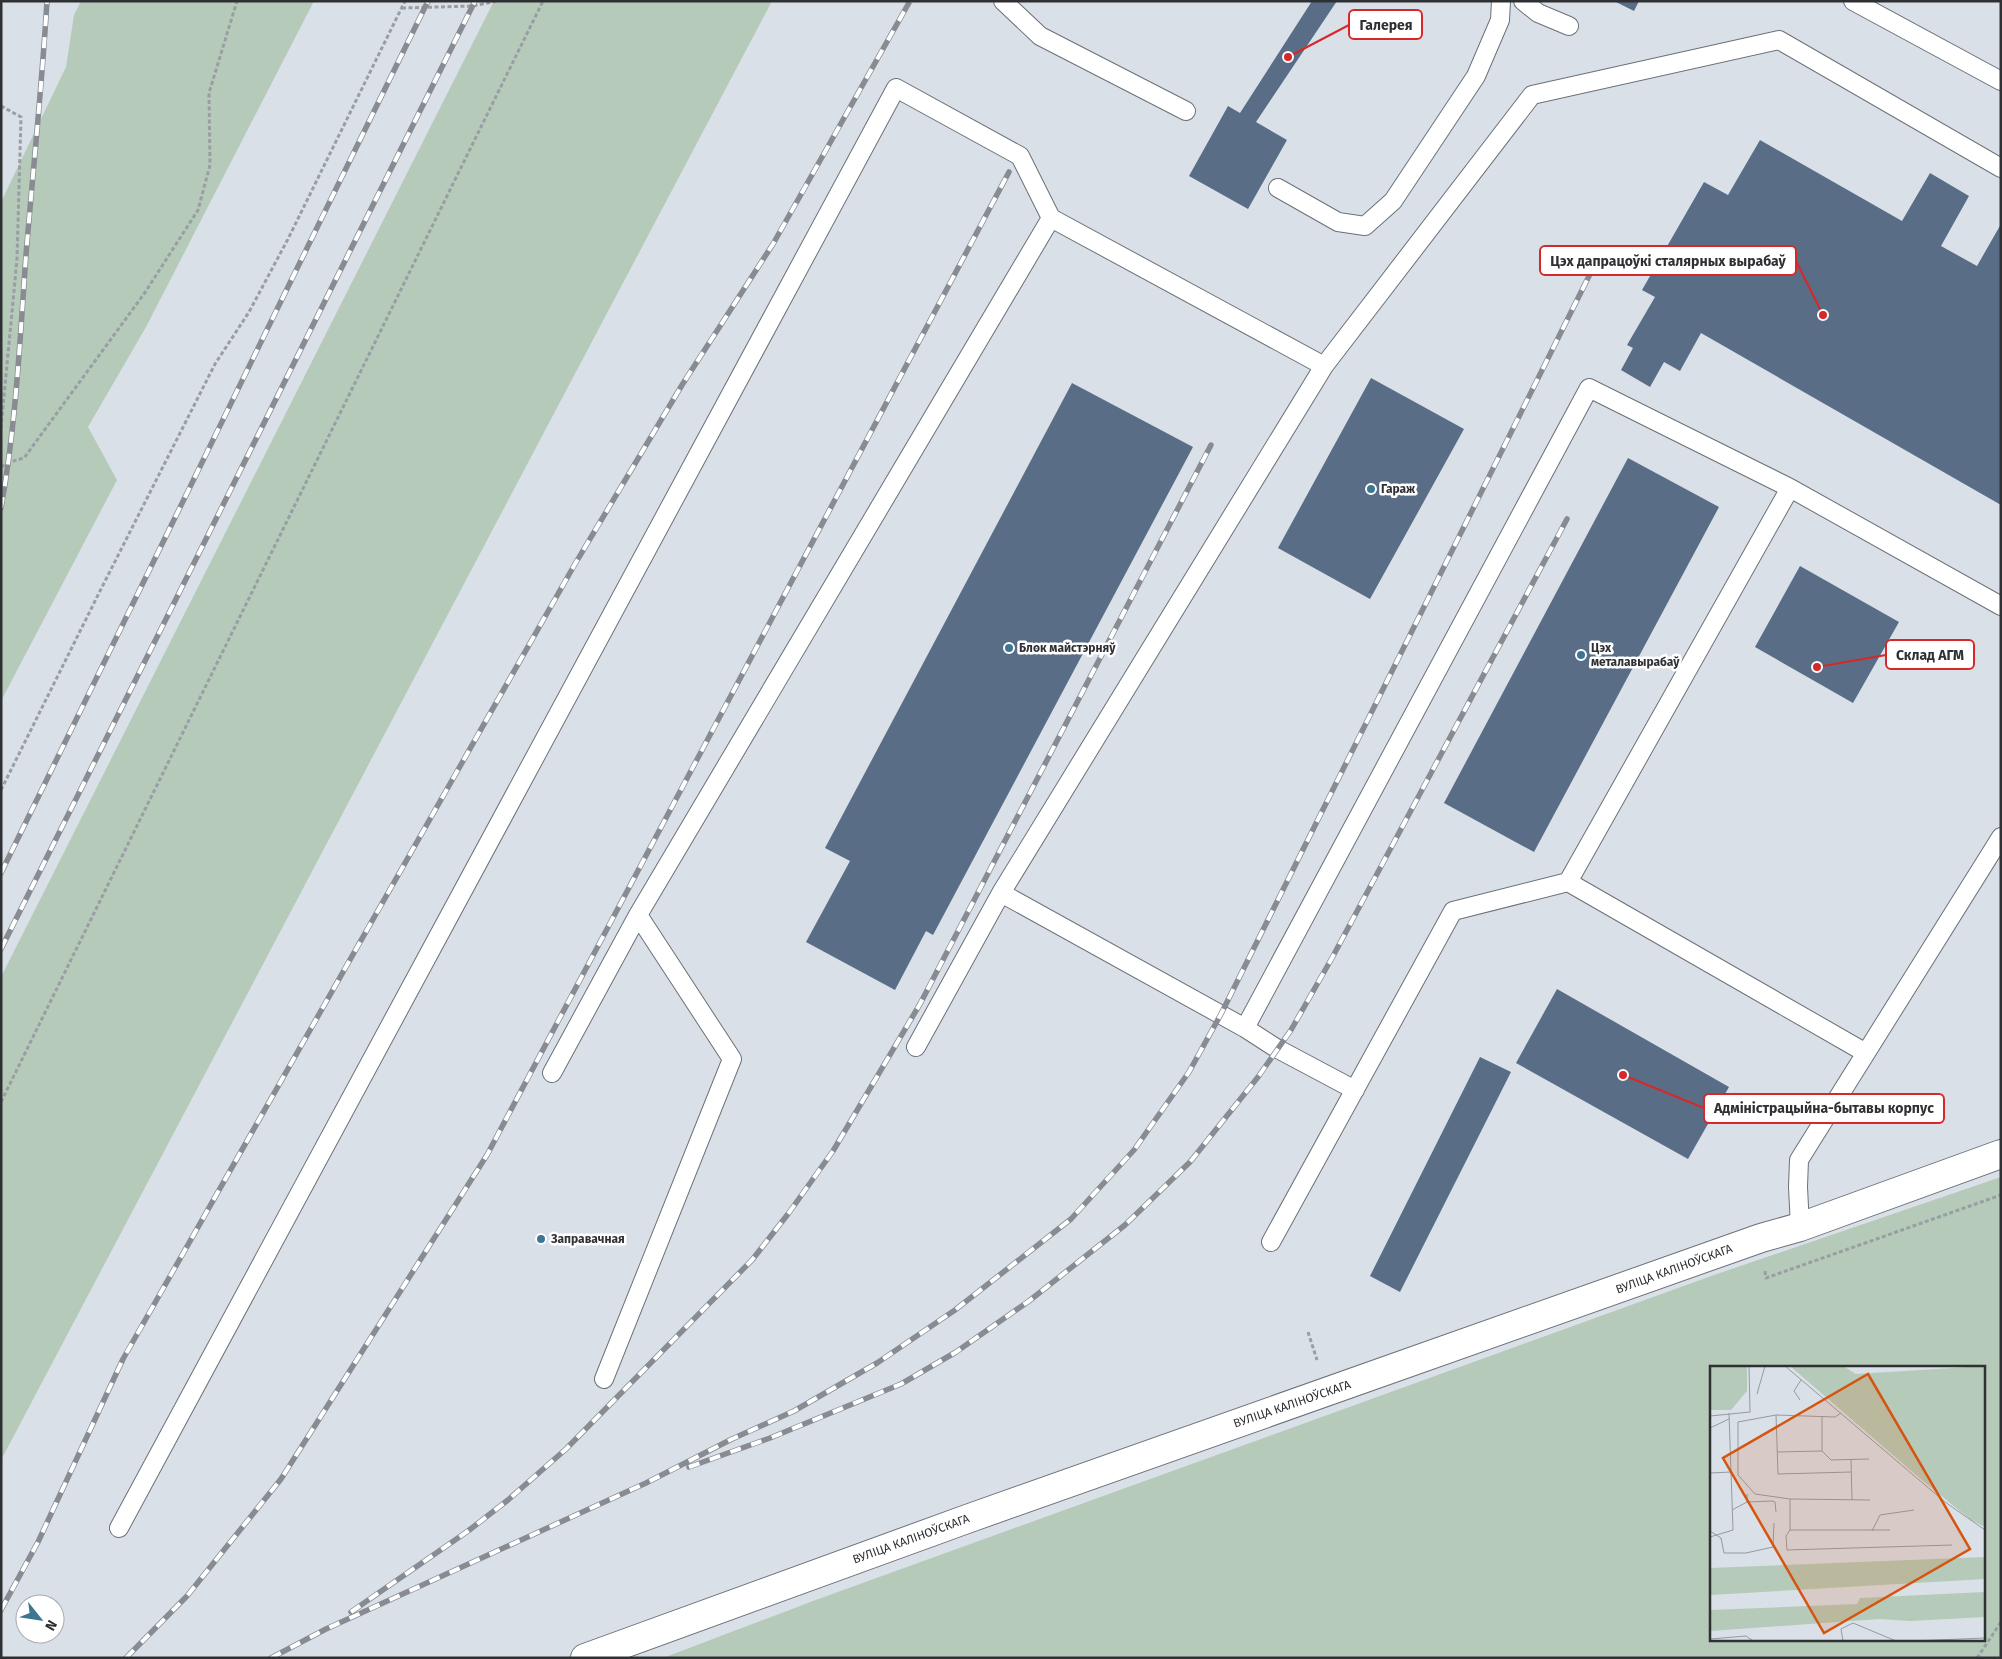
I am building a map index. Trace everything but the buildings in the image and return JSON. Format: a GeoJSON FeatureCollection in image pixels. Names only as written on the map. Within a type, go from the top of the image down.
{"type":"FeatureCollection","features":[{"type":"Feature","properties":{"kind":"street","name":"ВУЛІЦА КАЛІНОЎСКАГА"},"geometry":{"type":"LineString","coordinates":[[585,1658],[976,1516],[1761,1238],[1800,1227],[2001,1154]]}},
{"type":"Feature","properties":{"kind":"lane"},"geometry":{"type":"LineString","coordinates":[[1003,1],[1040,36],[1186,111]]}},
{"type":"Feature","properties":{"kind":"lane"},"geometry":{"type":"LineString","coordinates":[[1278,188],[1338,222],[1365,226],[1393,201],[1476,76],[1500,20],[1501,1]]}},
{"type":"Feature","properties":{"kind":"lane"},"geometry":{"type":"LineString","coordinates":[[1523,1],[1538,13],[1569,26]]}},
{"type":"Feature","properties":{"kind":"lane"},"geometry":{"type":"LineString","coordinates":[[1853,1],[2001,81]]}},
{"type":"Feature","properties":{"kind":"lane"},"geometry":{"type":"LineString","coordinates":[[916,1047],[1001,893],[1324,366],[1532,95],[1780,40],[2001,168]]}},
{"type":"Feature","properties":{"kind":"lane"},"geometry":{"type":"LineString","coordinates":[[119,1528],[896,88],[1020,156],[1051,218],[1324,366]]}},
{"type":"Feature","properties":{"kind":"lane"},"geometry":{"type":"LineString","coordinates":[[552,1073],[638,915],[1051,218]]}},
{"type":"Feature","properties":{"kind":"lane"},"geometry":{"type":"LineString","coordinates":[[1245,1028],[1590,388],[1790,488],[2001,606]]}},
{"type":"Feature","properties":{"kind":"lane"},"geometry":{"type":"LineString","coordinates":[[1568,882],[1790,488]]}},
{"type":"Feature","properties":{"kind":"lane"},"geometry":{"type":"LineString","coordinates":[[1800,1227],[1799,1160],[2001,837]]}},
{"type":"Feature","properties":{"kind":"lane"},"geometry":{"type":"LineString","coordinates":[[1271,1242],[1453,911],[1568,882],[1866,1052]]}},
{"type":"Feature","properties":{"kind":"lane"},"geometry":{"type":"LineString","coordinates":[[1001,893],[1354,1090]]}},
{"type":"Feature","properties":{"kind":"lane"},"geometry":{"type":"LineString","coordinates":[[604,1379],[732,1059],[638,915]]}},
{"type":"Feature","properties":{"kind":"path"},"geometry":{"type":"LineString","coordinates":[[1,467],[24,458],[144,294],[198,210],[210,165],[209,93],[237,1]]}},
{"type":"Feature","properties":{"kind":"path"},"geometry":{"type":"LineString","coordinates":[[1,790],[215,364],[249,312],[288,239],[405,1]]}},
{"type":"Feature","properties":{"kind":"path"},"geometry":{"type":"LineString","coordinates":[[402,8],[472,6],[498,1]]}},
{"type":"Feature","properties":{"kind":"path"},"geometry":{"type":"LineString","coordinates":[[1,1102],[543,1]]}},
{"type":"Feature","properties":{"kind":"path"},"geometry":{"type":"LineString","coordinates":[[1,106],[21,117],[17,259],[1,428]]}},
{"type":"Feature","properties":{"kind":"path"},"geometry":{"type":"LineString","coordinates":[[1766,1278],[2001,1195]]}},
{"type":"Feature","properties":{"kind":"path"},"geometry":{"type":"LineString","coordinates":[[1977,1658],[2001,1622]]}},
{"type":"Feature","properties":{"kind":"green space"},"geometry":{"type":"Polygon","coordinates":[[[81,1],[314,1],[146,327],[88,427],[117,480],[1,701],[1,202],[66,67],[74,15],[81,1]]]}},
{"type":"Feature","properties":{"kind":"green space"},"geometry":{"type":"Polygon","coordinates":[[[494,1],[772,1],[1,1460],[1,977],[494,1]]]}},
{"type":"Feature","properties":{"kind":"green space"},"geometry":{"type":"Polygon","coordinates":[[[2001,1177],[2001,1658],[663,1658],[813,1601],[1714,1275],[2001,1177]]]}},
{"type":"Feature","properties":{"kind":"railway"},"geometry":{"type":"LineString","coordinates":[[1,508],[17,382],[47,1]]}},
{"type":"Feature","properties":{"kind":"railway"},"geometry":{"type":"LineString","coordinates":[[1,873],[428,1]]}},
{"type":"Feature","properties":{"kind":"railway"},"geometry":{"type":"LineString","coordinates":[[1,949],[475,1]]}},
{"type":"Feature","properties":{"kind":"railway"},"geometry":{"type":"LineString","coordinates":[[1,1610],[38,1542],[123,1359],[575,564],[682,385],[773,244],[910,1]]}},
{"type":"Feature","properties":{"kind":"railway"},"geometry":{"type":"LineString","coordinates":[[126,1658],[187,1596],[281,1479],[487,1155],[1009,172]]}},
{"type":"Feature","properties":{"kind":"railway"},"geometry":{"type":"LineString","coordinates":[[271,1658],[326,1629],[646,1483],[732,1439],[794,1411],[877,1363],[955,1310],[1071,1219],[1134,1150],[1189,1072],[1221,1014],[1598,258]]}},
{"type":"Feature","properties":{"kind":"railway"},"geometry":{"type":"LineString","coordinates":[[351,1612],[468,1531],[508,1500],[566,1449],[752,1260],[788,1214],[833,1151],[920,1004],[1211,445]]}},
{"type":"Feature","properties":{"kind":"railway"},"geometry":{"type":"LineString","coordinates":[[689,1467],[770,1438],[901,1384],[956,1352],[1029,1301],[1125,1225],[1190,1162],[1258,1077],[1291,1030],[1332,958],[1567,519]]}},
{"type":"Feature","properties":{"kind":"place","name":"Галерея"},"geometry":{"type":"Point","coordinates":[1288,57]}},
{"type":"Feature","properties":{"kind":"place","name":"Цэх дапрацоўкі сталярных вырабаў"},"geometry":{"type":"Point","coordinates":[1823,315]}},
{"type":"Feature","properties":{"kind":"place","name":"Гараж"},"geometry":{"type":"Point","coordinates":[1371,489]}},
{"type":"Feature","properties":{"kind":"place","name":"Блок майстэрняў"},"geometry":{"type":"Point","coordinates":[1009,648]}},
{"type":"Feature","properties":{"kind":"place","name":"Цэх металавырабаў"},"geometry":{"type":"Point","coordinates":[1581,655]}},
{"type":"Feature","properties":{"kind":"place","name":"Склад АГМ"},"geometry":{"type":"Point","coordinates":[1817,667]}},
{"type":"Feature","properties":{"kind":"place","name":"Адміністрацыйна-бытавы корпус"},"geometry":{"type":"Point","coordinates":[1623,1075]}},
{"type":"Feature","properties":{"kind":"place","name":"Заправачная"},"geometry":{"type":"Point","coordinates":[541,1239]}}]}
